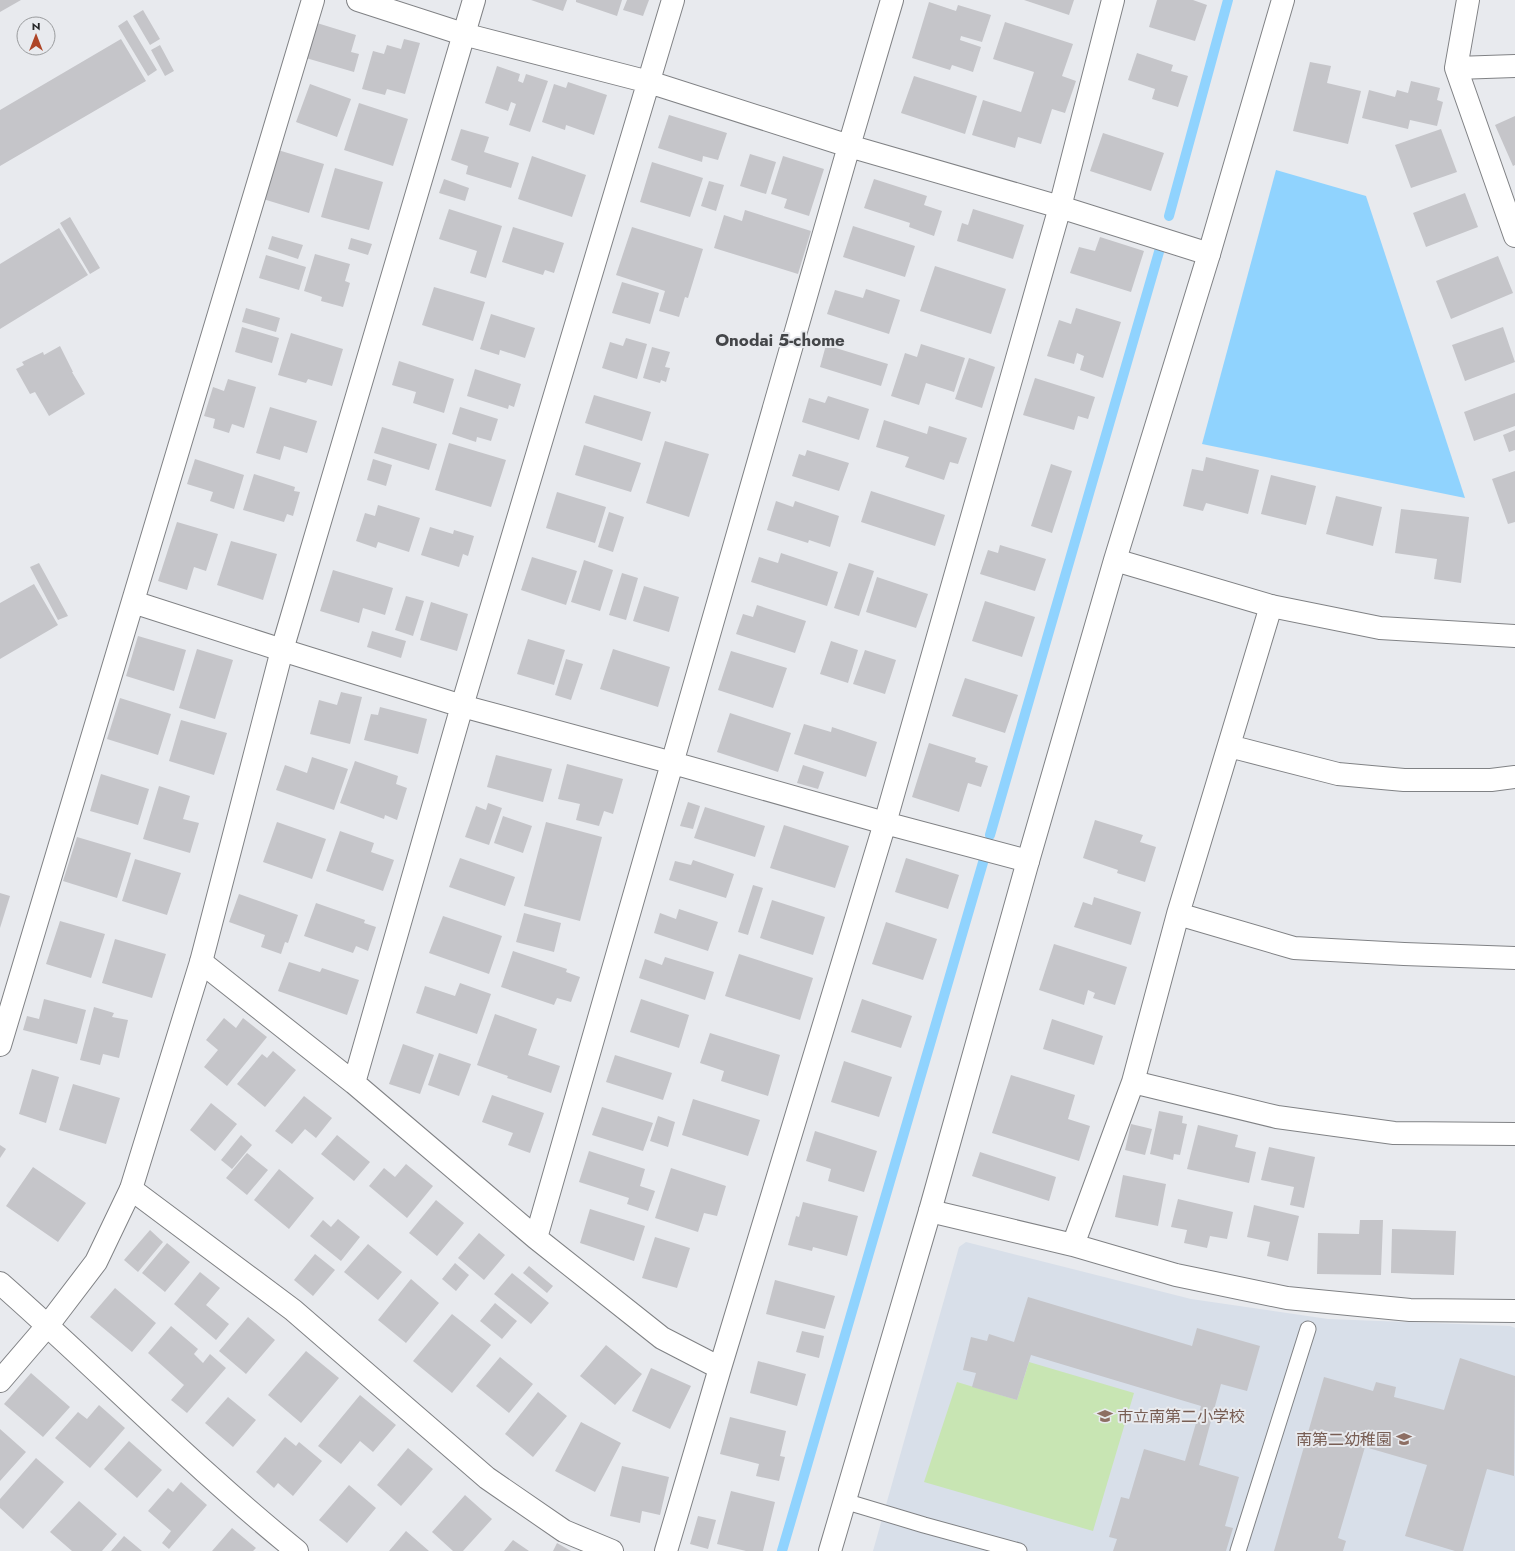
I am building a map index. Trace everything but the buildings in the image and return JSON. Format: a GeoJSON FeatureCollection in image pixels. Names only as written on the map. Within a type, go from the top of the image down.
{"type":"FeatureCollection","features":[{"type":"Feature","properties":{"kind":"street"},"geometry":{"type":"LineString","coordinates":[[0,1045],[313,0]]}},
{"type":"Feature","properties":{"kind":"street"},"geometry":{"type":"LineString","coordinates":[[358,0],[463,34],[649,82],[849,146],[1060,207],[1209,254]]}},
{"type":"Feature","properties":{"kind":"street"},"geometry":{"type":"LineString","coordinates":[[0,1381],[48,1325],[96,1262],[131,1189],[201,962],[282,650],[474,0]]}},
{"type":"Feature","properties":{"kind":"street"},"geometry":{"type":"LineString","coordinates":[[354,1083],[462,706],[673,0]]}},
{"type":"Feature","properties":{"kind":"street"},"geometry":{"type":"LineString","coordinates":[[536,1238],[892,0]]}},
{"type":"Feature","properties":{"kind":"street"},"geometry":{"type":"LineString","coordinates":[[666,1551],[885,823],[1060,207],[1113,0]]}},
{"type":"Feature","properties":{"kind":"street"},"geometry":{"type":"LineString","coordinates":[[830,1551],[930,1211],[1028,861],[1115,560],[1209,254],[1283,0]]}},
{"type":"Feature","properties":{"kind":"street"},"geometry":{"type":"LineString","coordinates":[[1468,0],[1456,68],[1515,236]]}},
{"type":"Feature","properties":{"kind":"street"},"geometry":{"type":"LineString","coordinates":[[1456,68],[1515,66]]}},
{"type":"Feature","properties":{"kind":"street"},"geometry":{"type":"LineString","coordinates":[[1115,560],[1271,606],[1380,628],[1515,636]]}},
{"type":"Feature","properties":{"kind":"street"},"geometry":{"type":"LineString","coordinates":[[133,602],[462,706],[1028,861]]}},
{"type":"Feature","properties":{"kind":"street"},"geometry":{"type":"LineString","coordinates":[[1073,1245],[1133,1082],[1178,914],[1271,606]]}},
{"type":"Feature","properties":{"kind":"street"},"geometry":{"type":"LineString","coordinates":[[1229,746],[1338,774],[1404,780],[1491,780],[1515,777]]}},
{"type":"Feature","properties":{"kind":"street"},"geometry":{"type":"LineString","coordinates":[[1178,914],[1294,948],[1515,958]]}},
{"type":"Feature","properties":{"kind":"street"},"geometry":{"type":"LineString","coordinates":[[201,962],[354,1083],[536,1238],[662,1338],[720,1368]]}},
{"type":"Feature","properties":{"kind":"street"},"geometry":{"type":"LineString","coordinates":[[1133,1082],[1277,1117],[1386,1132],[1515,1134]]}},
{"type":"Feature","properties":{"kind":"street"},"geometry":{"type":"LineString","coordinates":[[131,1189],[293,1310],[487,1478],[564,1531],[612,1551]]}},
{"type":"Feature","properties":{"kind":"street"},"geometry":{"type":"LineString","coordinates":[[930,1211],[1073,1245],[1176,1275],[1287,1298],[1410,1310],[1515,1311]]}},
{"type":"Feature","properties":{"kind":"street"},"geometry":{"type":"LineString","coordinates":[[0,1283],[48,1325],[248,1512],[297,1551]]}},
{"type":"Feature","properties":{"kind":"lane"},"geometry":{"type":"LineString","coordinates":[[1238,1551],[1308,1329]]}},
{"type":"Feature","properties":{"kind":"lane"},"geometry":{"type":"LineString","coordinates":[[844,1501],[1019,1551]]}},
{"type":"Feature","properties":{"kind":"shaded area","name":"市立南第二小学校"},"geometry":{"type":"Polygon","coordinates":[[[966,1242],[1191,1299],[1328,1319],[1510,1326],[1515,1328],[1515,1551],[873,1551],[959,1247],[966,1242]]]}},
{"type":"Feature","properties":{"kind":"green space"},"geometry":{"type":"Polygon","coordinates":[[[1029,1362],[1134,1393],[1093,1531],[924,1482],[957,1382],[1017,1400],[1029,1362]]]}},
{"type":"Feature","properties":{"kind":"water"},"geometry":{"type":"Polygon","coordinates":[[[1276,170],[1366,196],[1465,498],[1202,444],[1276,170]]]}},
{"type":"Feature","properties":{"kind":"waterway"},"geometry":{"type":"LineString","coordinates":[[1169,216],[1228,0]]}},
{"type":"Feature","properties":{"kind":"waterway"},"geometry":{"type":"LineString","coordinates":[[990,835],[1161,245]]}},
{"type":"Feature","properties":{"kind":"waterway"},"geometry":{"type":"LineString","coordinates":[[782,1551],[984,859]]}},
{"type":"Feature","properties":{"kind":"place","name":"市立南第二小学校"},"geometry":{"type":"Point","coordinates":[1105,1416]}},
{"type":"Feature","properties":{"kind":"place","name":"南第二幼稚園"},"geometry":{"type":"Point","coordinates":[1404,1439]}},
{"type":"Feature","properties":{"kind":"district","name":"Onodai 5-chome"},"geometry":{"type":"Point","coordinates":[780,340]}}]}
